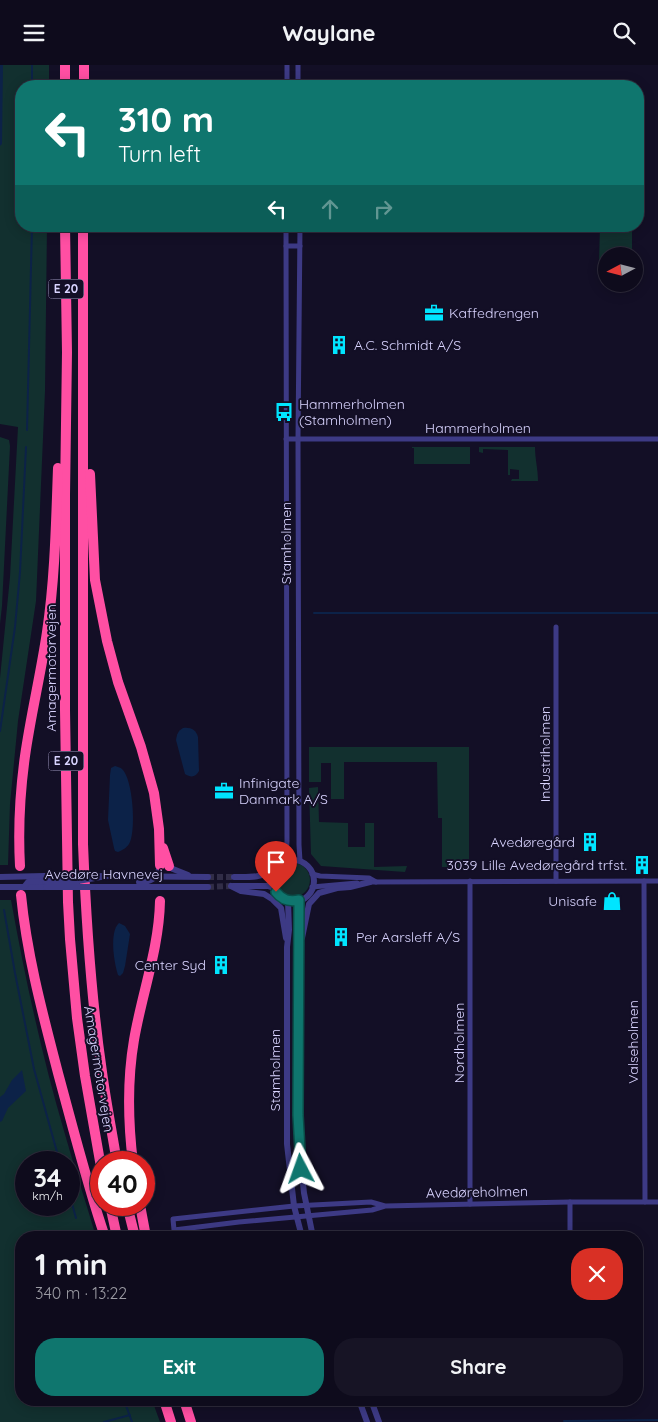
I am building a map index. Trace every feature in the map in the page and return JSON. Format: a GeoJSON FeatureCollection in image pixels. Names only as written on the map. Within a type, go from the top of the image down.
{"type":"FeatureCollection","features":[{"type":"Feature","properties":{"kind":"highway"},"geometry":{"type":"LineString","coordinates":[[65,65],[65,80]]}},
{"type":"Feature","properties":{"kind":"highway"},"geometry":{"type":"LineString","coordinates":[[84,65],[84,80]]}},
{"type":"Feature","properties":{"kind":"highway","name":"Amagermotorvejen"},"geometry":{"type":"LineString","coordinates":[[65,232],[67,352],[65,691],[68,902],[77,1019],[98,1151]]}},
{"type":"Feature","properties":{"kind":"highway","name":"Amagermotorvejen"},"geometry":{"type":"LineString","coordinates":[[83,232],[83,853],[95,1017],[115,1151]]}},
{"type":"Feature","properties":{"kind":"highway"},"geometry":{"type":"LineString","coordinates":[[84,351],[95,580],[107,641],[118,682],[141,747],[154,793],[163,866]]}},
{"type":"Feature","properties":{"kind":"highway"},"geometry":{"type":"LineString","coordinates":[[20,871],[20,811],[23,773],[48,630],[55,560],[60,429],[67,352]]}},
{"type":"Feature","properties":{"kind":"highway"},"geometry":{"type":"LineString","coordinates":[[22,890],[32,968],[47,1032],[74,1135],[103,1231]]}},
{"type":"Feature","properties":{"kind":"highway"},"geometry":{"type":"LineString","coordinates":[[132,1151],[128,1109],[133,1050],[158,935],[160,901]]}},
{"type":"Feature","properties":{"kind":"highway"},"geometry":{"type":"LineString","coordinates":[[112,1216],[116,1231]]}},
{"type":"Feature","properties":{"kind":"highway"},"geometry":{"type":"LineString","coordinates":[[130,1216],[134,1231]]}},
{"type":"Feature","properties":{"kind":"highway"},"geometry":{"type":"LineString","coordinates":[[142,1216],[145,1231]]}},
{"type":"Feature","properties":{"kind":"highway"},"geometry":{"type":"LineString","coordinates":[[166,1406],[172,1422]]}},
{"type":"Feature","properties":{"kind":"highway"},"geometry":{"type":"LineString","coordinates":[[186,1406],[190,1421]]}},
{"type":"Feature","properties":{"kind":"street"},"geometry":{"type":"LineString","coordinates":[[287,65],[287,80]]}},
{"type":"Feature","properties":{"kind":"street"},"geometry":{"type":"LineString","coordinates":[[298,65],[298,80]]}},
{"type":"Feature","properties":{"kind":"street","name":"Stamholmen"},"geometry":{"type":"LineString","coordinates":[[286,232],[286,861]]}},
{"type":"Feature","properties":{"kind":"street","name":"Stamholmen"},"geometry":{"type":"LineString","coordinates":[[300,232],[298,439],[300,861]]}},
{"type":"Feature","properties":{"kind":"street"},"geometry":{"type":"LineString","coordinates":[[286,246],[300,246]]}},
{"type":"Feature","properties":{"kind":"street"},"geometry":{"type":"LineString","coordinates":[[286,439],[298,439]]}},
{"type":"Feature","properties":{"kind":"street","name":"Hammerholmen"},"geometry":{"type":"LineString","coordinates":[[298,439],[658,439]]}},
{"type":"Feature","properties":{"kind":"street","name":"Industriholmen"},"geometry":{"type":"LineString","coordinates":[[556,627],[556,881]]}},
{"type":"Feature","properties":{"kind":"street"},"geometry":{"type":"LineString","coordinates":[[286,646],[298,646]]}},
{"type":"Feature","properties":{"kind":"street"},"geometry":{"type":"LineString","coordinates":[[234,877],[266,875],[286,861],[300,861],[309,868],[313,880],[312,887],[306,897],[288,901],[281,897],[274,888],[273,877],[275,870]]}},
{"type":"Feature","properties":{"kind":"street"},"geometry":{"type":"LineString","coordinates":[[160,901],[158,876],[163,866],[191,877]]}},
{"type":"Feature","properties":{"kind":"street"},"geometry":{"type":"LineString","coordinates":[[20,871],[22,890]]}},
{"type":"Feature","properties":{"kind":"street","name":"Avedøre Havnevej"},"geometry":{"type":"LineString","coordinates":[[0,877],[20,871],[46,881],[87,887],[106,882],[158,876],[208,877]]}},
{"type":"Feature","properties":{"kind":"street"},"geometry":{"type":"LineString","coordinates":[[312,874],[369,878],[373,882]]}},
{"type":"Feature","properties":{"kind":"street","name":"Avedøre Havnevej"},"geometry":{"type":"LineString","coordinates":[[0,887],[22,890],[46,881],[106,882],[160,887],[208,887]]}},
{"type":"Feature","properties":{"kind":"street","name":"Nordholmen"},"geometry":{"type":"LineString","coordinates":[[470,881],[470,1204]]}},
{"type":"Feature","properties":{"kind":"street","name":"Valseholmen"},"geometry":{"type":"LineString","coordinates":[[644,881],[645,1202]]}},
{"type":"Feature","properties":{"kind":"street"},"geometry":{"type":"LineString","coordinates":[[312,887],[373,882],[658,881]]}},
{"type":"Feature","properties":{"kind":"street"},"geometry":{"type":"LineString","coordinates":[[299,949],[309,904],[319,893],[373,882]]}},
{"type":"Feature","properties":{"kind":"street"},"geometry":{"type":"LineString","coordinates":[[274,888],[268,886],[231,886],[241,891],[264,894],[272,899],[280,908],[287,947]]}},
{"type":"Feature","properties":{"kind":"street","name":"Stamholmen"},"geometry":{"type":"LineString","coordinates":[[299,900],[299,1145],[306,1205],[312,1231]]}},
{"type":"Feature","properties":{"kind":"street","name":"Stamholmen"},"geometry":{"type":"LineString","coordinates":[[288,901],[288,1144],[294,1206],[300,1231]]}},
{"type":"Feature","properties":{"kind":"street","name":"Avedøreholmen"},"geometry":{"type":"LineString","coordinates":[[385,1206],[371,1202],[306,1205],[173,1219],[174,1230],[372,1210],[385,1206],[658,1202]]}},
{"type":"Feature","properties":{"kind":"street"},"geometry":{"type":"LineString","coordinates":[[570,1202],[570,1231]]}},
{"type":"Feature","properties":{"kind":"street"},"geometry":{"type":"LineString","coordinates":[[361,1406],[367,1422]]}},
{"type":"Feature","properties":{"kind":"street"},"geometry":{"type":"LineString","coordinates":[[373,1406],[379,1422]]}},
{"type":"Feature","properties":{"kind":"green space"},"geometry":{"type":"Polygon","coordinates":[[[0,65],[49,65],[49,80],[15,80],[15,232],[47,232],[45,391],[36,601],[18,721],[10,804],[8,865],[0,865],[0,678],[10,577],[18,427],[0,424],[0,65]]]}},
{"type":"Feature","properties":{"kind":"green space"},"geometry":{"type":"Polygon","coordinates":[[[600,232],[632,232],[632,247],[599,247],[600,232]]]}},
{"type":"Feature","properties":{"kind":"green space"},"geometry":{"type":"Polygon","coordinates":[[[0,437],[9,440],[10,446],[0,624],[0,437]]]}},
{"type":"Feature","properties":{"kind":"green space"},"geometry":{"type":"Polygon","coordinates":[[[412,447],[470,447],[470,464],[414,464],[414,448],[412,447]]]}},
{"type":"Feature","properties":{"kind":"green space"},"geometry":{"type":"Polygon","coordinates":[[[479,447],[535,447],[538,481],[511,481],[512,479],[519,479],[519,470],[510,469],[510,475],[508,475],[508,450],[483,449],[483,453],[479,452],[479,447]]]}},
{"type":"Feature","properties":{"kind":"green space"},"geometry":{"type":"Polygon","coordinates":[[[309,747],[469,747],[469,867],[442,867],[442,818],[438,818],[437,762],[344,762],[344,799],[331,799],[331,763],[321,763],[321,782],[309,782],[309,747]]]}},
{"type":"Feature","properties":{"kind":"green space"},"geometry":{"type":"Polygon","coordinates":[[[318,787],[319,822],[348,823],[348,847],[365,847],[365,823],[374,823],[374,867],[407,866],[405,872],[321,866],[311,854],[309,788],[318,787]]]}},
{"type":"Feature","properties":{"kind":"green space"},"geometry":{"type":"Polygon","coordinates":[[[293,863],[305,868],[310,880],[305,892],[293,897],[281,892],[276,880],[281,868],[293,863]]]}},
{"type":"Feature","properties":{"kind":"green space"},"geometry":{"type":"Polygon","coordinates":[[[0,900],[11,900],[41,1046],[70,1151],[15,1151],[15,1216],[80,1216],[80,1184],[94,1231],[15,1231],[15,1406],[154,1406],[160,1422],[0,1422],[0,900]]]}},
{"type":"Feature","properties":{"kind":"water"},"geometry":{"type":"Polygon","coordinates":[[[0,65],[3,65],[2,144],[0,146],[0,65]]]}},
{"type":"Feature","properties":{"kind":"water"},"geometry":{"type":"Polygon","coordinates":[[[183,728],[193,729],[198,737],[199,771],[193,776],[185,774],[176,740],[178,733],[183,728]]]}},
{"type":"Feature","properties":{"kind":"water"},"geometry":{"type":"Polygon","coordinates":[[[115,766],[121,768],[126,774],[131,793],[133,816],[130,842],[118,852],[114,848],[108,820],[110,775],[111,768],[115,766]]]}},
{"type":"Feature","properties":{"kind":"water"},"geometry":{"type":"Polygon","coordinates":[[[119,923],[125,926],[130,934],[125,966],[120,976],[116,970],[113,948],[114,933],[119,923]]]}},
{"type":"Feature","properties":{"kind":"water"},"geometry":{"type":"Polygon","coordinates":[[[22,1070],[26,1091],[8,1108],[0,1122],[0,1097],[22,1070]]]}},
{"type":"Feature","properties":{"kind":"waterway"},"geometry":{"type":"LineString","coordinates":[[32,65],[32,80]]}},
{"type":"Feature","properties":{"kind":"waterway"},"geometry":{"type":"LineString","coordinates":[[27,430],[32,232]]}},
{"type":"Feature","properties":{"kind":"waterway"},"geometry":{"type":"LineString","coordinates":[[0,731],[15,627],[20,572],[26,447]]}},
{"type":"Feature","properties":{"kind":"waterway"},"geometry":{"type":"LineString","coordinates":[[314,613],[658,613]]}},
{"type":"Feature","properties":{"kind":"waterway"},"geometry":{"type":"LineString","coordinates":[[4,910],[34,1069],[57,1151]]}},
{"type":"Feature","properties":{"kind":"waterway"},"geometry":{"type":"LineString","coordinates":[[126,1406],[132,1422]]}},
{"type":"Feature","properties":{"kind":"waterway"},"geometry":{"type":"LineString","coordinates":[[104,1422],[130,1415]]}},
{"type":"Feature","properties":{"kind":"waterway"},"geometry":{"type":"LineString","coordinates":[[564,1421],[658,1420]]}},
{"type":"Feature","properties":{"kind":"tunnel"},"geometry":{"type":"LineString","coordinates":[[208,877],[234,877]]}},
{"type":"Feature","properties":{"kind":"tunnel"},"geometry":{"type":"LineString","coordinates":[[208,887],[231,886]]}},
{"type":"Feature","properties":{"kind":"place","name":"Kaffedrengen"},"geometry":{"type":"Point","coordinates":[434,313]}},
{"type":"Feature","properties":{"kind":"place","name":"A.C. Schmidt A/S"},"geometry":{"type":"Point","coordinates":[339,345]}},
{"type":"Feature","properties":{"kind":"place","name":"Hammerholmen (Stamholmen)"},"geometry":{"type":"Point","coordinates":[284,412]}},
{"type":"Feature","properties":{"kind":"place","name":"Infinigate Danmark A/S"},"geometry":{"type":"Point","coordinates":[224,791]}},
{"type":"Feature","properties":{"kind":"place","name":"Avedøregård"},"geometry":{"type":"Point","coordinates":[590,842]}},
{"type":"Feature","properties":{"kind":"place","name":"3039 Lille Avedøregård trfst."},"geometry":{"type":"Point","coordinates":[642,865]}},
{"type":"Feature","properties":{"kind":"place","name":"Unisafe"},"geometry":{"type":"Point","coordinates":[612,901]}},
{"type":"Feature","properties":{"kind":"place","name":"Per Aarsleff A/S"},"geometry":{"type":"Point","coordinates":[341,937]}},
{"type":"Feature","properties":{"kind":"place","name":"Center Syd"},"geometry":{"type":"Point","coordinates":[221,965]}},
{"type":"Feature","properties":{"kind":"route"},"geometry":{"type":"LineString","coordinates":[[276,892],[288,901],[299,900],[298,1115],[301,1169]]}}]}
